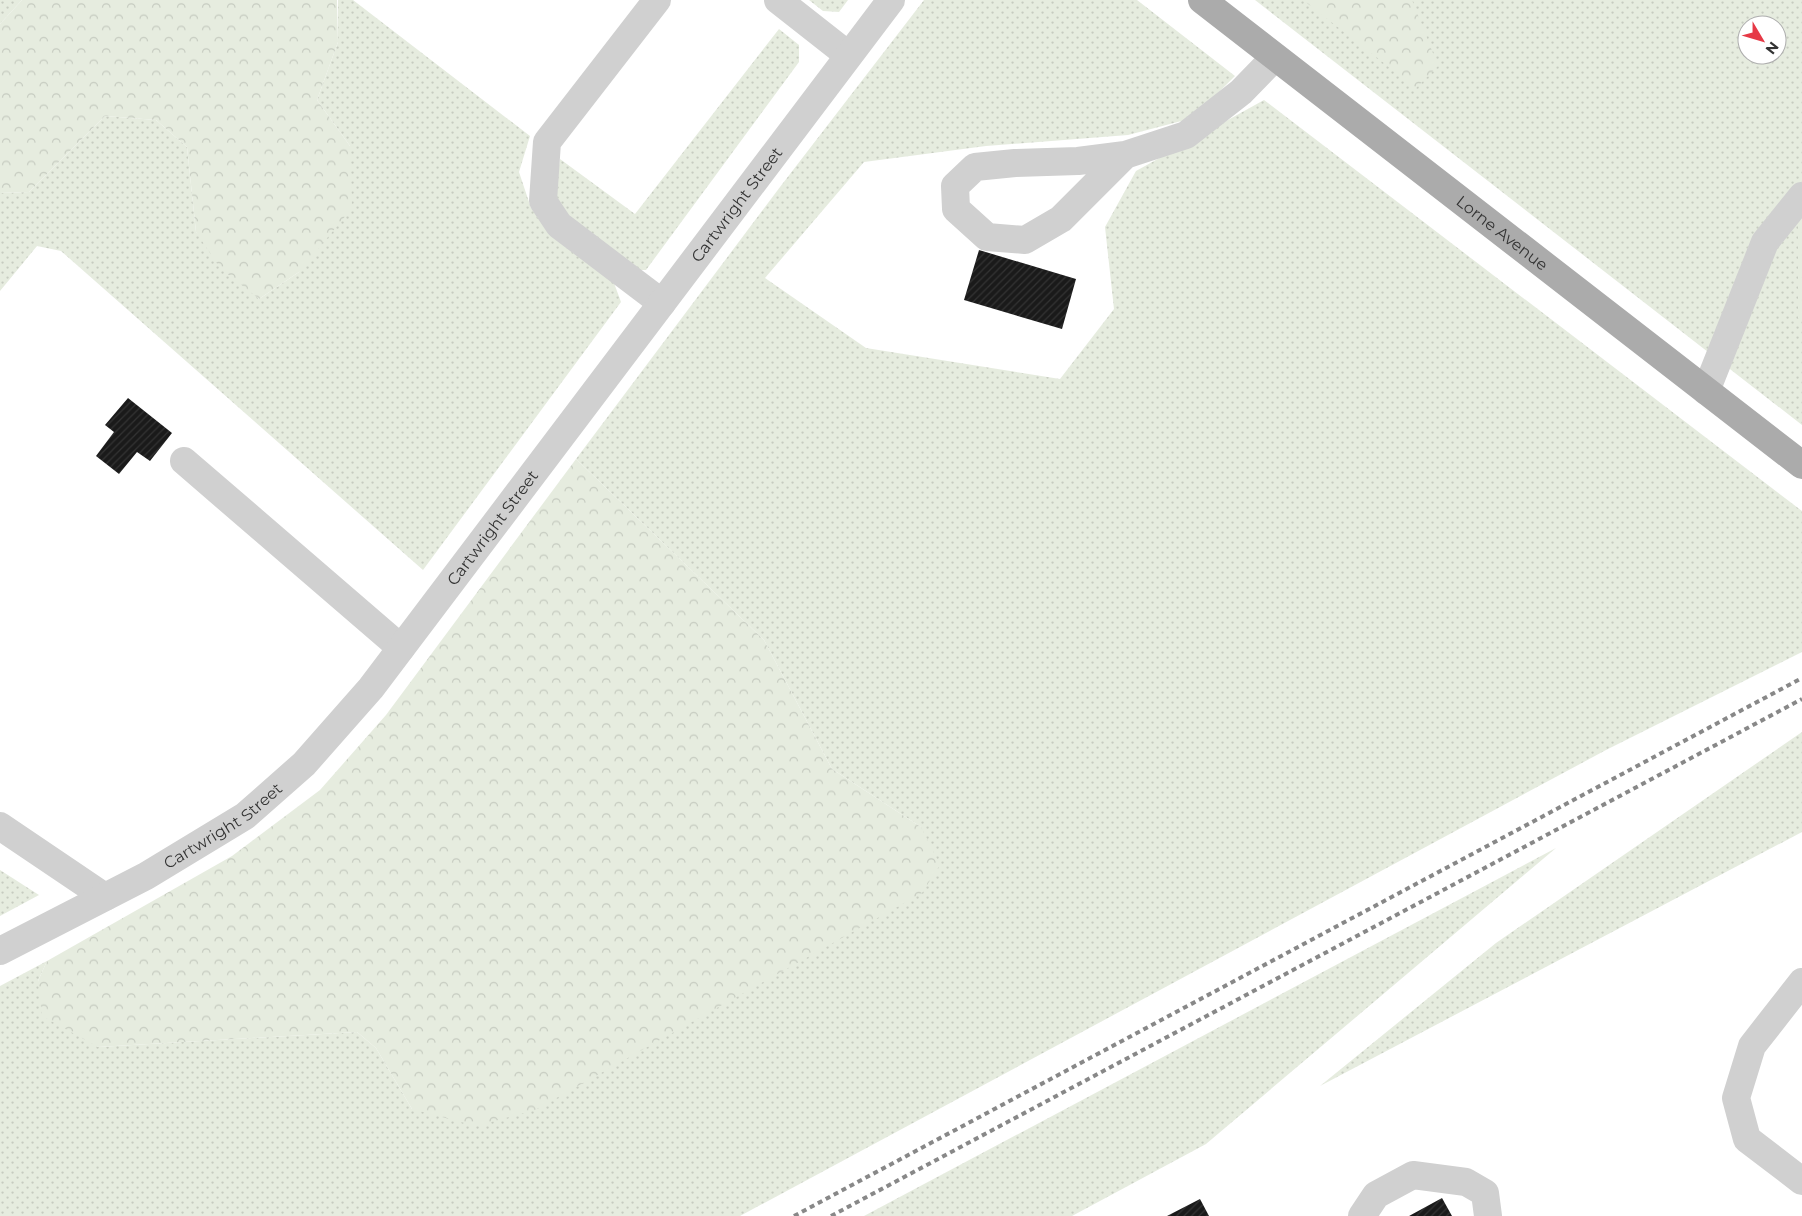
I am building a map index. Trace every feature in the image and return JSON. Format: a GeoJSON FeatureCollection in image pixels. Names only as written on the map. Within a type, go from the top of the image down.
{"type":"FeatureCollection","features":[{"type":"Feature","properties":{"kind":"main road","name":"Lorne Avenue"},"geometry":{"type":"LineString","coordinates":[[1202,0],[1802,465]]}},
{"type":"Feature","properties":{"kind":"street"},"geometry":{"type":"LineString","coordinates":[[657,0],[547,142],[543,201],[559,226],[662,303]]}},
{"type":"Feature","properties":{"kind":"street"},"geometry":{"type":"LineString","coordinates":[[778,0],[848,55]]}},
{"type":"Feature","properties":{"kind":"street","name":"Cartwright Street"},"geometry":{"type":"LineString","coordinates":[[0,951],[146,876],[245,816],[304,764],[372,688],[891,0]]}},
{"type":"Feature","properties":{"kind":"street"},"geometry":{"type":"LineString","coordinates":[[1125,155],[1061,219],[1025,240],[987,237],[956,209],[955,186],[975,167],[1015,163],[1078,161],[1125,155],[1186,135],[1241,92],[1275,57]]}},
{"type":"Feature","properties":{"kind":"street"},"geometry":{"type":"LineString","coordinates":[[1706,391],[1765,242],[1802,196]]}},
{"type":"Feature","properties":{"kind":"street"},"geometry":{"type":"LineString","coordinates":[[184,461],[401,648]]}},
{"type":"Feature","properties":{"kind":"street"},"geometry":{"type":"LineString","coordinates":[[0,826],[105,897]]}},
{"type":"Feature","properties":{"kind":"street"},"geometry":{"type":"LineString","coordinates":[[1802,982],[1752,1046],[1736,1098],[1747,1139],[1802,1181]]}},
{"type":"Feature","properties":{"kind":"street"},"geometry":{"type":"LineString","coordinates":[[1362,1216],[1376,1194],[1412,1176],[1466,1182],[1485,1193],[1488,1216]]}},
{"type":"Feature","properties":{"kind":"green space"},"geometry":{"type":"Polygon","coordinates":[[[0,0],[22,0],[0,24],[0,0]]]}},
{"type":"Feature","properties":{"kind":"green space"},"geometry":{"type":"Polygon","coordinates":[[[22,0],[337,0],[338,42],[317,100],[350,146],[352,208],[299,272],[259,299],[220,268],[196,232],[187,147],[156,120],[105,116],[29,192],[0,193],[0,24],[22,0]]]}},
{"type":"Feature","properties":{"kind":"green space"},"geometry":{"type":"Polygon","coordinates":[[[338,0],[353,0],[530,136],[519,172],[531,208],[550,232],[614,283],[621,302],[423,570],[61,251],[37,246],[0,291],[0,193],[29,192],[105,116],[156,120],[187,147],[196,232],[259,299],[299,272],[350,146],[317,100],[338,42],[338,0]]]}},
{"type":"Feature","properties":{"kind":"green space"},"geometry":{"type":"Polygon","coordinates":[[[809,0],[848,0],[839,12],[823,11],[809,0]]]}},
{"type":"Feature","properties":{"kind":"green space"},"geometry":{"type":"Polygon","coordinates":[[[924,0],[1137,0],[1235,76],[1193,118],[1128,135],[986,146],[864,162],[765,278],[866,348],[1060,379],[1114,309],[1105,227],[1136,171],[1264,100],[1802,511],[1802,652],[1606,750],[740,1216],[0,1216],[0,986],[47,961],[38,981],[98,1047],[357,1032],[376,1048],[412,1109],[921,827],[832,769],[764,640],[576,459],[780,187],[924,0]]]}},
{"type":"Feature","properties":{"kind":"green space"},"geometry":{"type":"Polygon","coordinates":[[[1255,0],[1802,0],[1802,425],[1255,0]]]}},
{"type":"Feature","properties":{"kind":"green space"},"geometry":{"type":"Polygon","coordinates":[[[1303,0],[1412,0],[1438,66],[1416,88],[1303,0]]]}},
{"type":"Feature","properties":{"kind":"green space"},"geometry":{"type":"Polygon","coordinates":[[[779,29],[799,45],[799,62],[646,270],[635,270],[569,223],[555,193],[560,159],[635,214],[779,29]]]}},
{"type":"Feature","properties":{"kind":"green space"},"geometry":{"type":"Polygon","coordinates":[[[1802,214],[1802,321],[1798,318],[1798,217],[1802,214]]]}},
{"type":"Feature","properties":{"kind":"green space"},"geometry":{"type":"Polygon","coordinates":[[[576,459],[764,640],[832,769],[921,827],[940,865],[922,893],[535,1110],[476,1126],[412,1109],[376,1048],[357,1032],[98,1047],[42,1016],[38,981],[47,961],[232,856],[320,790],[386,715],[576,459]]]}},
{"type":"Feature","properties":{"kind":"green space"},"geometry":{"type":"Polygon","coordinates":[[[1802,732],[1802,832],[1320,1086],[1496,943],[1802,732]]]}},
{"type":"Feature","properties":{"kind":"green space"},"geometry":{"type":"Polygon","coordinates":[[[1556,848],[1206,1144],[1072,1216],[864,1216],[1556,848]]]}},
{"type":"Feature","properties":{"kind":"green space"},"geometry":{"type":"Polygon","coordinates":[[[0,870],[39,895],[0,916],[0,870]]]}},
{"type":"Feature","properties":{"kind":"building"},"geometry":{"type":"Polygon","coordinates":[[[979,250],[1076,279],[1062,329],[964,300],[979,250]]]}},
{"type":"Feature","properties":{"kind":"building"},"geometry":{"type":"Polygon","coordinates":[[[128,398],[172,433],[150,461],[137,452],[119,474],[96,456],[114,432],[105,425],[128,398]]]}},
{"type":"Feature","properties":{"kind":"building"},"geometry":{"type":"Polygon","coordinates":[[[1442,1198],[1452,1216],[1409,1216],[1442,1198]]]}},
{"type":"Feature","properties":{"kind":"building"},"geometry":{"type":"Polygon","coordinates":[[[1200,1199],[1209,1216],[1167,1216],[1200,1199]]]}},
{"type":"Feature","properties":{"kind":"railway"},"geometry":{"type":"LineString","coordinates":[[794,1216],[1802,678]]}},
{"type":"Feature","properties":{"kind":"railway"},"geometry":{"type":"LineString","coordinates":[[831,1216],[1802,699]]}}]}
